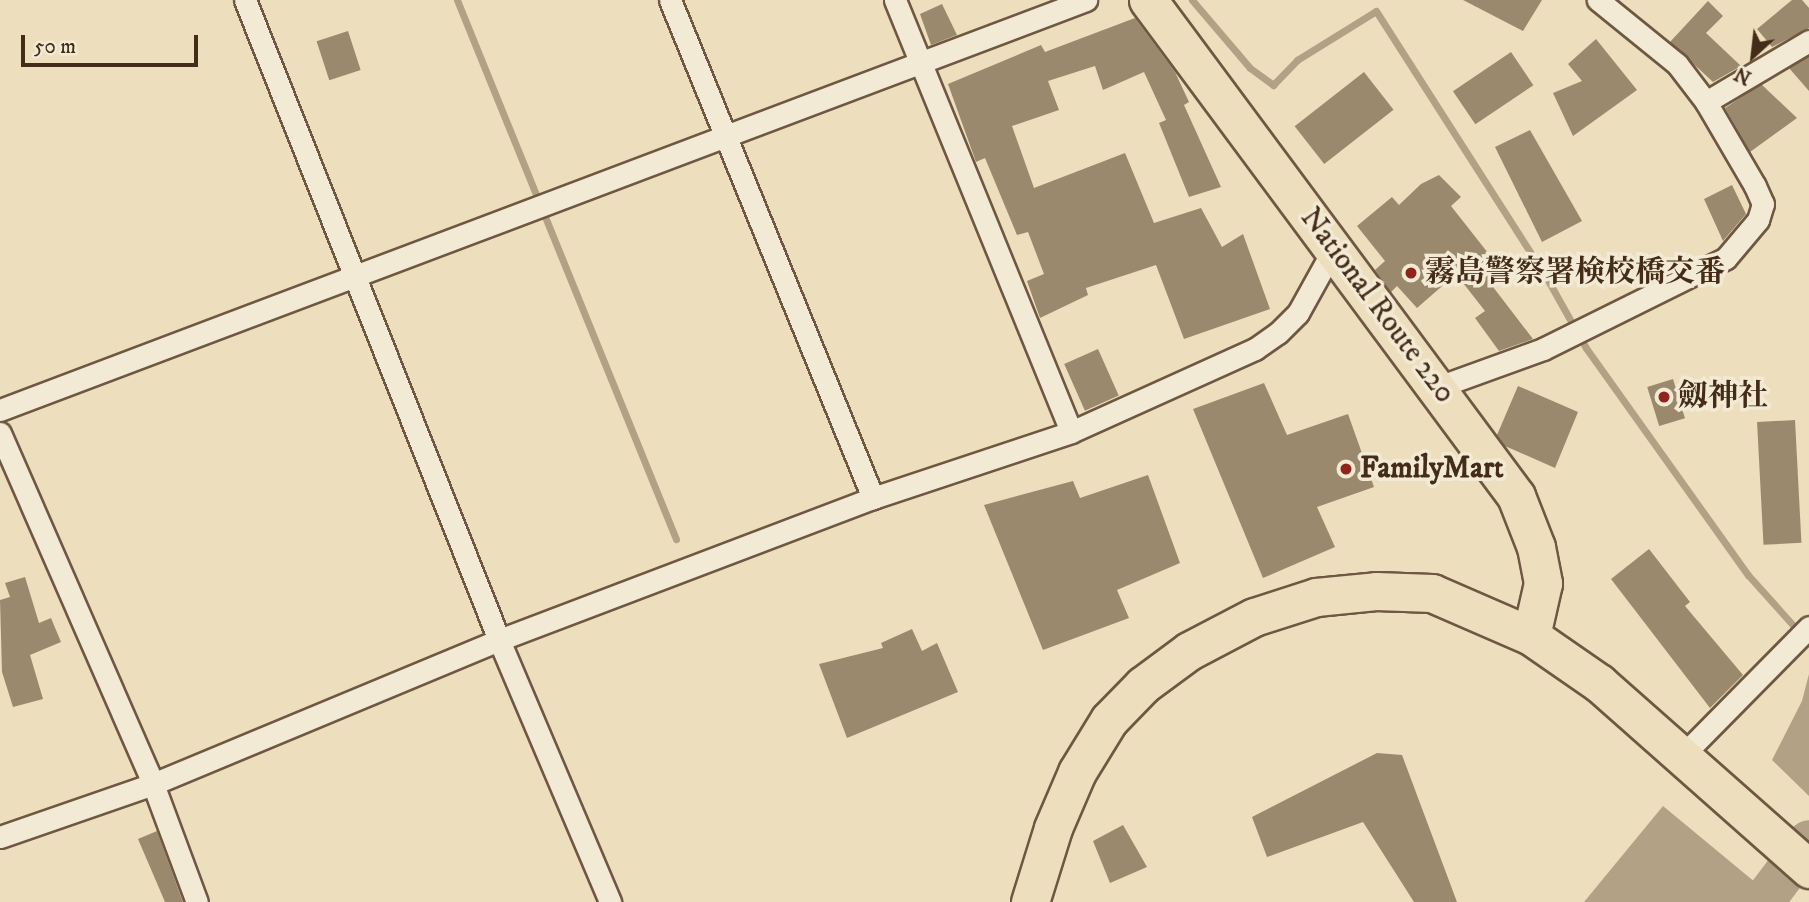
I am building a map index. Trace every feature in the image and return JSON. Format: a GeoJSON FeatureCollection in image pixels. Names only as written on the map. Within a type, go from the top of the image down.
{"type":"FeatureCollection","features":[{"type":"Feature","properties":{"kind":"highway","name":"National Route 220"},"geometry":{"type":"LineString","coordinates":[[1148,0],[1516,496],[1536,547],[1544,583],[1531,636]]}},
{"type":"Feature","properties":{"kind":"highway"},"geometry":{"type":"LineString","coordinates":[[1030,902],[1072,783],[1109,720],[1143,685],[1189,651],[1254,617],[1316,597],[1376,591],[1432,593],[1531,636],[1599,683],[1809,869]]}},
{"type":"Feature","properties":{"kind":"street"},"geometry":{"type":"LineString","coordinates":[[245,0],[358,277],[499,640],[610,902]]}},
{"type":"Feature","properties":{"kind":"street"},"geometry":{"type":"LineString","coordinates":[[670,0],[873,498]]}},
{"type":"Feature","properties":{"kind":"street"},"geometry":{"type":"LineString","coordinates":[[895,0],[1072,432]]}},
{"type":"Feature","properties":{"kind":"street"},"geometry":{"type":"LineString","coordinates":[[0,410],[358,277],[726,133],[1086,0]]}},
{"type":"Feature","properties":{"kind":"street"},"geometry":{"type":"LineString","coordinates":[[1437,387],[1543,349],[1584,330],[1726,258],[1751,234],[1763,204],[1706,102],[1677,64],[1598,0]]}},
{"type":"Feature","properties":{"kind":"street"},"geometry":{"type":"LineString","coordinates":[[1706,102],[1809,41]]}},
{"type":"Feature","properties":{"kind":"street"},"geometry":{"type":"LineString","coordinates":[[0,837],[153,784],[499,640],[873,498],[1072,432],[1255,349],[1279,333],[1298,313],[1334,248]]}},
{"type":"Feature","properties":{"kind":"street"},"geometry":{"type":"LineString","coordinates":[[0,433],[153,784],[197,902]]}},
{"type":"Feature","properties":{"kind":"street"},"geometry":{"type":"LineString","coordinates":[[1689,762],[1770,667],[1809,627]]}},
{"type":"Feature","properties":{"kind":"shaded area"},"geometry":{"type":"Polygon","coordinates":[[[1809,674],[1809,796],[1772,760],[1802,701],[1809,674]]]}},
{"type":"Feature","properties":{"kind":"shaded area"},"geometry":{"type":"Polygon","coordinates":[[[1663,806],[1779,902],[1584,902],[1663,806]]]}},
{"type":"Feature","properties":{"kind":"building"},"geometry":{"type":"Polygon","coordinates":[[[1463,0],[1542,0],[1523,31],[1463,0]]]}},
{"type":"Feature","properties":{"kind":"building"},"geometry":{"type":"Polygon","coordinates":[[[1792,0],[1802,0],[1809,8],[1809,28],[1772,47],[1757,29],[1792,0]]]}},
{"type":"Feature","properties":{"kind":"building"},"geometry":{"type":"Polygon","coordinates":[[[1708,1],[1723,16],[1706,33],[1741,66],[1713,82],[1670,42],[1708,1]]]}},
{"type":"Feature","properties":{"kind":"building"},"geometry":{"type":"Polygon","coordinates":[[[942,4],[957,35],[931,45],[920,14],[942,4]]]}},
{"type":"Feature","properties":{"kind":"building"},"geometry":{"type":"Polygon","coordinates":[[[1135,18],[1175,72],[1189,102],[1184,105],[1221,187],[1189,197],[1159,123],[1166,120],[1144,72],[1103,90],[1095,66],[1048,81],[1059,110],[1012,126],[1034,188],[1125,153],[1154,223],[1201,208],[1222,247],[1243,234],[1270,309],[1184,339],[1156,265],[1086,288],[1088,295],[1040,318],[1027,281],[1044,274],[1028,232],[1017,235],[985,158],[976,162],[948,84],[1041,45],[1045,52],[1135,18]]]}},
{"type":"Feature","properties":{"kind":"building"},"geometry":{"type":"Polygon","coordinates":[[[348,31],[361,70],[329,80],[317,41],[348,31]]]}},
{"type":"Feature","properties":{"kind":"building"},"geometry":{"type":"Polygon","coordinates":[[[1596,39],[1637,90],[1573,136],[1553,93],[1582,81],[1568,64],[1596,39]]]}},
{"type":"Feature","properties":{"kind":"building"},"geometry":{"type":"Polygon","coordinates":[[[1511,52],[1533,85],[1475,124],[1453,91],[1511,52]]]}},
{"type":"Feature","properties":{"kind":"building"},"geometry":{"type":"Polygon","coordinates":[[[1809,56],[1809,91],[1789,68],[1809,56]]]}},
{"type":"Feature","properties":{"kind":"building"},"geometry":{"type":"Polygon","coordinates":[[[1364,72],[1394,110],[1324,164],[1295,126],[1364,72]]]}},
{"type":"Feature","properties":{"kind":"building"},"geometry":{"type":"Polygon","coordinates":[[[1761,84],[1797,118],[1750,152],[1725,108],[1761,84]]]}},
{"type":"Feature","properties":{"kind":"building"},"geometry":{"type":"Polygon","coordinates":[[[1530,130],[1582,221],[1542,242],[1495,147],[1530,130]]]}},
{"type":"Feature","properties":{"kind":"building"},"geometry":{"type":"Polygon","coordinates":[[[1439,175],[1461,197],[1451,206],[1503,272],[1490,283],[1533,339],[1499,351],[1475,318],[1485,311],[1456,274],[1417,308],[1397,286],[1391,292],[1375,270],[1385,261],[1357,226],[1392,197],[1399,205],[1421,184],[1439,175]]]}},
{"type":"Feature","properties":{"kind":"building"},"geometry":{"type":"Polygon","coordinates":[[[1732,185],[1746,214],[1723,241],[1704,199],[1732,185]]]}},
{"type":"Feature","properties":{"kind":"building"},"geometry":{"type":"Polygon","coordinates":[[[1098,349],[1119,396],[1085,411],[1064,364],[1098,349]]]}},
{"type":"Feature","properties":{"kind":"building"},"geometry":{"type":"Polygon","coordinates":[[[1673,379],[1685,418],[1659,426],[1647,387],[1673,379]]]}},
{"type":"Feature","properties":{"kind":"building"},"geometry":{"type":"Polygon","coordinates":[[[1264,383],[1287,435],[1348,414],[1374,487],[1317,507],[1335,547],[1263,578],[1193,409],[1264,383]]]}},
{"type":"Feature","properties":{"kind":"building"},"geometry":{"type":"Polygon","coordinates":[[[1518,386],[1578,412],[1555,468],[1505,446],[1497,435],[1518,386]]]}},
{"type":"Feature","properties":{"kind":"building"},"geometry":{"type":"Polygon","coordinates":[[[1795,420],[1801,543],[1763,545],[1757,422],[1795,420]]]}},
{"type":"Feature","properties":{"kind":"building"},"geometry":{"type":"Polygon","coordinates":[[[1148,475],[1180,563],[1117,590],[1129,618],[1043,650],[984,505],[1073,481],[1080,498],[1148,475]]]}},
{"type":"Feature","properties":{"kind":"building"},"geometry":{"type":"Polygon","coordinates":[[[1649,549],[1690,602],[1685,606],[1743,675],[1710,708],[1611,579],[1649,549]]]}},
{"type":"Feature","properties":{"kind":"building"},"geometry":{"type":"Polygon","coordinates":[[[25,577],[39,623],[51,618],[61,642],[30,655],[43,699],[13,707],[2,672],[0,600],[10,597],[5,583],[25,577]]]}},
{"type":"Feature","properties":{"kind":"building"},"geometry":{"type":"Polygon","coordinates":[[[912,629],[922,651],[937,643],[958,692],[847,738],[819,664],[883,648],[881,643],[912,629]]]}},
{"type":"Feature","properties":{"kind":"building"},"geometry":{"type":"Polygon","coordinates":[[[1377,753],[1402,755],[1457,902],[1414,902],[1363,822],[1267,857],[1252,817],[1377,753]]]}},
{"type":"Feature","properties":{"kind":"building"},"geometry":{"type":"Polygon","coordinates":[[[1123,825],[1147,867],[1110,883],[1093,841],[1123,825]]]}},
{"type":"Feature","properties":{"kind":"building"},"geometry":{"type":"Polygon","coordinates":[[[157,831],[183,902],[165,902],[138,839],[157,831]]]}},
{"type":"Feature","properties":{"kind":"waterway"},"geometry":{"type":"LineString","coordinates":[[457,0],[676,539]]}},
{"type":"Feature","properties":{"kind":"waterway"},"geometry":{"type":"LineString","coordinates":[[1192,0],[1250,68],[1273,85],[1297,60],[1376,11],[1545,275],[1586,348],[1748,575],[1809,643]]}},
{"type":"Feature","properties":{"kind":"waterway"},"geometry":{"type":"LineString","coordinates":[[1763,902],[1809,841]]}},
{"type":"Feature","properties":{"kind":"place","name":"霧島警察署検校橋交番"},"geometry":{"type":"Point","coordinates":[1411,273]}},
{"type":"Feature","properties":{"kind":"place","name":"劔神社"},"geometry":{"type":"Point","coordinates":[1664,397]}},
{"type":"Feature","properties":{"kind":"place","name":"FamilyMart"},"geometry":{"type":"Point","coordinates":[1346,469]}}]}
